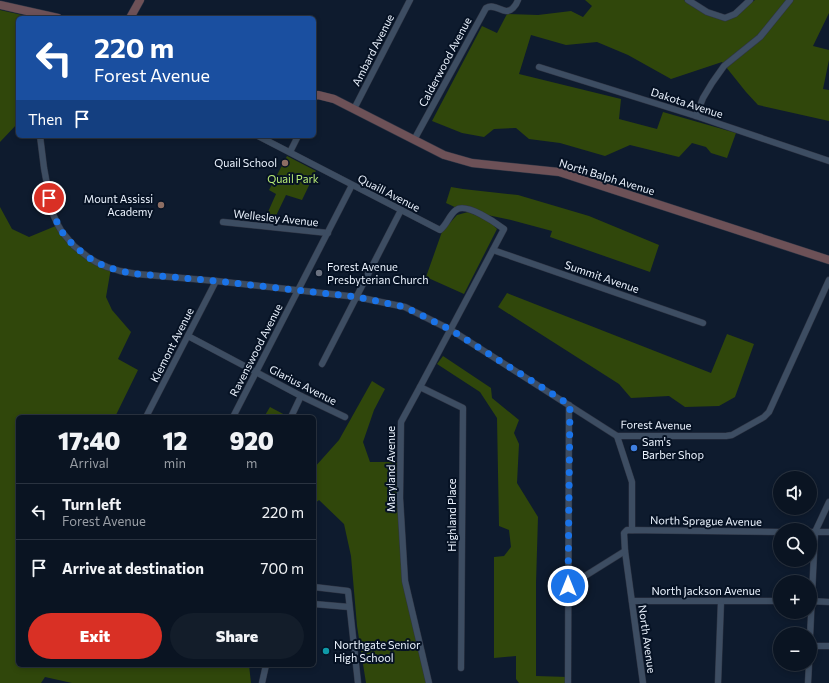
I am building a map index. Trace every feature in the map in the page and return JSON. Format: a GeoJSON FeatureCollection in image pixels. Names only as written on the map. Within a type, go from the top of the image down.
{"type":"FeatureCollection","features":[{"type":"Feature","properties":{"kind":"street"},"geometry":{"type":"LineString","coordinates":[[131,16],[140,0]]}},
{"type":"Feature","properties":{"kind":"street","name":"Ambard Avenue"},"geometry":{"type":"LineString","coordinates":[[354,109],[410,0]]}},
{"type":"Feature","properties":{"kind":"street","name":"Calderwood Avenue"},"geometry":{"type":"LineString","coordinates":[[414,140],[486,8],[488,6],[493,6],[504,11],[509,10],[512,9],[518,0]]}},
{"type":"Feature","properties":{"kind":"street"},"geometry":{"type":"LineString","coordinates":[[688,0],[707,12],[725,18],[735,14],[750,0]]}},
{"type":"Feature","properties":{"kind":"street"},"geometry":{"type":"LineString","coordinates":[[696,116],[703,98],[724,66],[760,37],[790,0]]}},
{"type":"Feature","properties":{"kind":"street"},"geometry":{"type":"LineString","coordinates":[[2,5],[23,14],[40,16]]}},
{"type":"Feature","properties":{"kind":"street","name":"Dakota Avenue"},"geometry":{"type":"LineString","coordinates":[[539,67],[696,116],[829,161]]}},
{"type":"Feature","properties":{"kind":"street","name":"North Balph Avenue"},"geometry":{"type":"LineString","coordinates":[[316,95],[334,99],[444,155],[472,163],[559,172],[829,260]]}},
{"type":"Feature","properties":{"kind":"street","name":"Forest Avenue"},"geometry":{"type":"LineString","coordinates":[[40,138],[52,212],[62,232],[74,246],[96,262],[120,271],[138,274],[357,297],[405,307],[451,330],[617,436],[726,436],[764,417],[769,412],[829,280]]}},
{"type":"Feature","properties":{"kind":"street","name":"Quaill Avenue"},"geometry":{"type":"LineString","coordinates":[[262,138],[440,230],[452,214],[461,208],[472,210],[490,219],[504,229]]}},
{"type":"Feature","properties":{"kind":"street"},"geometry":{"type":"LineString","coordinates":[[290,152],[297,138]]}},
{"type":"Feature","properties":{"kind":"street","name":"Ravenswood Avenue"},"geometry":{"type":"LineString","coordinates":[[234,415],[352,185]]}},
{"type":"Feature","properties":{"kind":"street"},"geometry":{"type":"LineString","coordinates":[[322,364],[401,210]]}},
{"type":"Feature","properties":{"kind":"street","name":"Wellesley Avenue"},"geometry":{"type":"LineString","coordinates":[[222,222],[328,233]]}},
{"type":"Feature","properties":{"kind":"street","name":"Maryland Avenue"},"geometry":{"type":"LineString","coordinates":[[429,683],[405,581],[400,498],[401,422],[504,229]]}},
{"type":"Feature","properties":{"kind":"street","name":"Summit Avenue"},"geometry":{"type":"LineString","coordinates":[[493,250],[703,323]]}},
{"type":"Feature","properties":{"kind":"street","name":"Klemont Avenue"},"geometry":{"type":"LineString","coordinates":[[147,415],[216,281]]}},
{"type":"Feature","properties":{"kind":"street","name":"Glarius Avenue"},"geometry":{"type":"LineString","coordinates":[[188,336],[301,396],[345,417]]}},
{"type":"Feature","properties":{"kind":"street","name":"Highland Place"},"geometry":{"type":"LineString","coordinates":[[420,387],[463,408],[461,668]]}},
{"type":"Feature","properties":{"kind":"street"},"geometry":{"type":"LineString","coordinates":[[292,415],[301,396]]}},
{"type":"Feature","properties":{"kind":"street"},"geometry":{"type":"LineString","coordinates":[[568,683],[570,405]]}},
{"type":"Feature","properties":{"kind":"street"},"geometry":{"type":"LineString","coordinates":[[617,436],[632,482],[632,530]]}},
{"type":"Feature","properties":{"kind":"street"},"geometry":{"type":"LineString","coordinates":[[817,523],[829,502]]}},
{"type":"Feature","properties":{"kind":"street","name":"North Avenue"},"geometry":{"type":"LineString","coordinates":[[632,530],[627,530],[624,533],[625,551],[643,683]]}},
{"type":"Feature","properties":{"kind":"street","name":"North Sprague Avenue"},"geometry":{"type":"LineString","coordinates":[[632,530],[773,532]]}},
{"type":"Feature","properties":{"kind":"street"},"geometry":{"type":"LineString","coordinates":[[817,532],[829,532]]}},
{"type":"Feature","properties":{"kind":"street"},"geometry":{"type":"LineString","coordinates":[[568,586],[625,551]]}},
{"type":"Feature","properties":{"kind":"street"},"geometry":{"type":"LineString","coordinates":[[316,587],[348,591],[358,683]]}},
{"type":"Feature","properties":{"kind":"street","name":"North Jackson Avenue"},"geometry":{"type":"LineString","coordinates":[[632,601],[773,601]]}},
{"type":"Feature","properties":{"kind":"street"},"geometry":{"type":"LineString","coordinates":[[718,683],[721,601]]}},
{"type":"Feature","properties":{"kind":"street"},"geometry":{"type":"LineString","coordinates":[[817,602],[829,602]]}},
{"type":"Feature","properties":{"kind":"street"},"geometry":{"type":"LineString","coordinates":[[316,604],[349,607]]}},
{"type":"Feature","properties":{"kind":"street"},"geometry":{"type":"LineString","coordinates":[[817,646],[829,646]]}},
{"type":"Feature","properties":{"kind":"street"},"geometry":{"type":"LineString","coordinates":[[262,683],[266,667]]}},
{"type":"Feature","properties":{"kind":"street"},"geometry":{"type":"LineString","coordinates":[[808,683],[809,671]]}},
{"type":"Feature","properties":{"kind":"green space"},"geometry":{"type":"Polygon","coordinates":[[[585,0],[684,0],[705,13],[728,19],[755,0],[829,0],[829,13],[813,46],[829,50],[829,60],[823,89],[829,90],[829,121],[758,105],[722,62],[671,79],[628,55],[597,42],[566,45],[531,35],[519,74],[621,99],[619,119],[657,129],[663,112],[736,133],[727,158],[711,153],[706,147],[692,143],[679,157],[630,145],[605,156],[560,143],[529,139],[516,128],[494,129],[484,137],[462,133],[432,121],[482,26],[497,33],[507,14],[538,15],[571,11],[583,17],[592,6],[585,0]]]}},
{"type":"Feature","properties":{"kind":"green space"},"geometry":{"type":"Polygon","coordinates":[[[0,10],[22,16],[16,16],[16,125],[0,142],[0,10]]]}},
{"type":"Feature","properties":{"kind":"green space","name":"Quail Park"},"geometry":{"type":"Polygon","coordinates":[[[287,156],[316,171],[302,200],[286,195],[273,222],[264,221],[276,194],[269,190],[287,156]]]}},
{"type":"Feature","properties":{"kind":"green space"},"geometry":{"type":"Polygon","coordinates":[[[451,187],[518,195],[589,216],[659,245],[650,272],[550,237],[552,231],[511,220],[459,209],[446,203],[451,187]]]}},
{"type":"Feature","properties":{"kind":"green space"},"geometry":{"type":"Polygon","coordinates":[[[0,207],[12,229],[29,237],[58,225],[74,246],[111,268],[106,297],[112,310],[131,332],[118,359],[138,370],[116,415],[16,415],[16,667],[249,667],[251,683],[72,683],[45,677],[41,683],[0,683],[0,207]]]}},
{"type":"Feature","properties":{"kind":"green space"},"geometry":{"type":"Polygon","coordinates":[[[468,212],[489,221],[497,229],[464,294],[426,277],[444,226],[449,224],[457,215],[468,212]]]}},
{"type":"Feature","properties":{"kind":"green space"},"geometry":{"type":"Polygon","coordinates":[[[507,293],[711,373],[727,334],[754,344],[735,397],[719,406],[685,407],[669,396],[631,398],[619,384],[498,307],[507,293]]]}},
{"type":"Feature","properties":{"kind":"green space"},"geometry":{"type":"Polygon","coordinates":[[[443,356],[491,388],[492,398],[519,420],[514,433],[519,444],[517,483],[538,517],[536,676],[568,677],[568,683],[519,683],[516,679],[516,656],[494,658],[494,557],[504,556],[511,547],[509,530],[499,526],[497,418],[480,392],[437,364],[443,356]]]}},
{"type":"Feature","properties":{"kind":"green space"},"geometry":{"type":"Polygon","coordinates":[[[372,381],[385,389],[374,410],[363,442],[370,462],[400,462],[405,581],[429,683],[366,683],[357,626],[351,556],[344,524],[319,500],[316,502],[316,466],[339,440],[372,381]]]}},
{"type":"Feature","properties":{"kind":"green space"},"geometry":{"type":"Polygon","coordinates":[[[270,407],[285,415],[265,415],[270,407]]]}},
{"type":"Feature","properties":{"kind":"place","name":"Quail School"},"geometry":{"type":"Point","coordinates":[285,163]}},
{"type":"Feature","properties":{"kind":"place","name":"Mount Assissi Academy"},"geometry":{"type":"Point","coordinates":[161,205]}},
{"type":"Feature","properties":{"kind":"place","name":"Forest Avenue Presbyterian Church"},"geometry":{"type":"Point","coordinates":[319,273]}},
{"type":"Feature","properties":{"kind":"place","name":"Sam's Barber Shop"},"geometry":{"type":"Point","coordinates":[634,448]}},
{"type":"Feature","properties":{"kind":"place","name":"Northgate Senior High School"},"geometry":{"type":"Point","coordinates":[326,651]}},
{"type":"Feature","properties":{"kind":"route"},"geometry":{"type":"LineString","coordinates":[[49,198],[52,212],[62,232],[74,246],[88,257],[107,267],[138,274],[357,297],[405,307],[451,330],[570,405],[568,586]]}}]}
